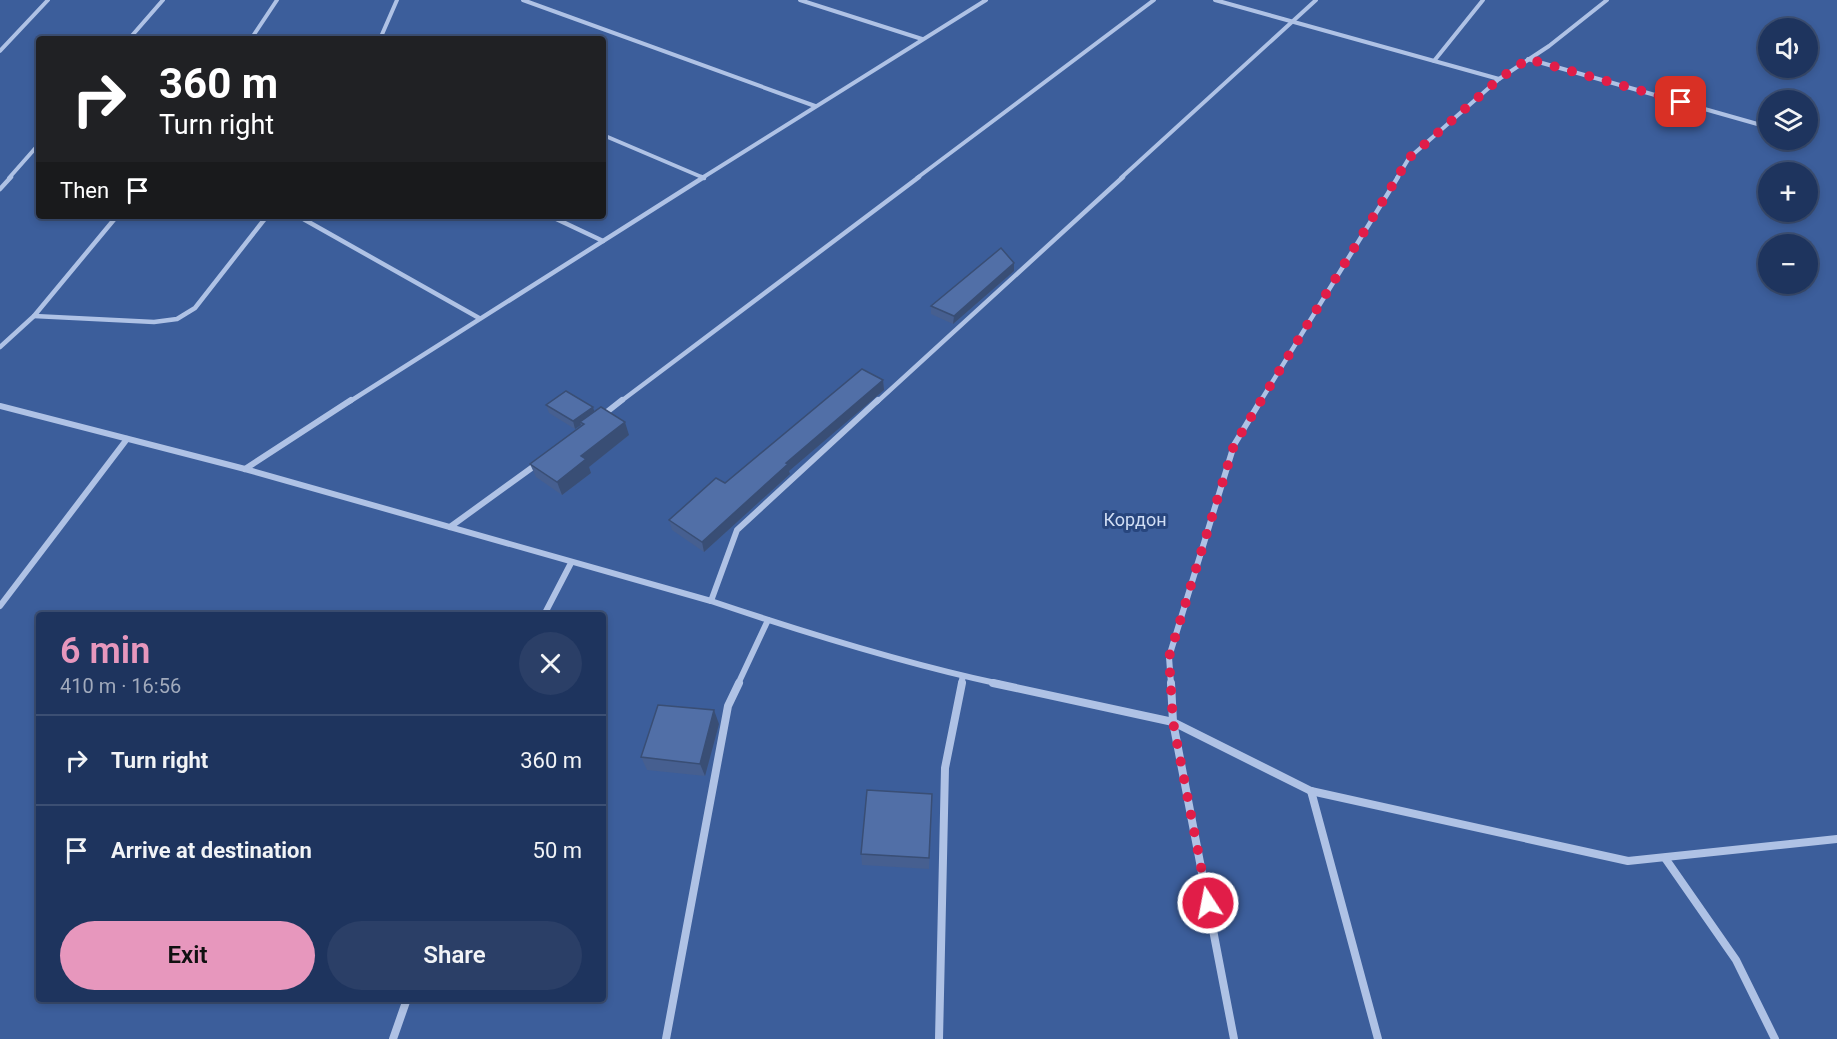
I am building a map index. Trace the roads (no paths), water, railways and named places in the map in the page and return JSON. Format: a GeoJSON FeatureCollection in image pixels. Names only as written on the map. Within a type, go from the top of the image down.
{"type":"FeatureCollection","features":[{"type":"Feature","properties":{"kind":"street"},"geometry":{"type":"LineString","coordinates":[[0,51],[48,0]]}},
{"type":"Feature","properties":{"kind":"street"},"geometry":{"type":"LineString","coordinates":[[132,36],[163,0]]}},
{"type":"Feature","properties":{"kind":"street"},"geometry":{"type":"LineString","coordinates":[[253,36],[277,0]]}},
{"type":"Feature","properties":{"kind":"street"},"geometry":{"type":"LineString","coordinates":[[381,36],[397,0]]}},
{"type":"Feature","properties":{"kind":"street"},"geometry":{"type":"LineString","coordinates":[[523,0],[815,106]]}},
{"type":"Feature","properties":{"kind":"street"},"geometry":{"type":"LineString","coordinates":[[800,0],[922,39]]}},
{"type":"Feature","properties":{"kind":"street"},"geometry":{"type":"LineString","coordinates":[[245,469],[479,318],[986,0]]}},
{"type":"Feature","properties":{"kind":"street"},"geometry":{"type":"LineString","coordinates":[[594,422],[1154,0]]}},
{"type":"Feature","properties":{"kind":"street"},"geometry":{"type":"LineString","coordinates":[[1215,0],[1499,79]]}},
{"type":"Feature","properties":{"kind":"street"},"geometry":{"type":"LineString","coordinates":[[711,601],[737,530],[1316,0]]}},
{"type":"Feature","properties":{"kind":"street"},"geometry":{"type":"LineString","coordinates":[[1434,61],[1483,0]]}},
{"type":"Feature","properties":{"kind":"street"},"geometry":{"type":"LineString","coordinates":[[1234,1039],[1173,722],[1169,657],[1234,445],[1409,158],[1499,79],[1607,0]]}},
{"type":"Feature","properties":{"kind":"street"},"geometry":{"type":"LineString","coordinates":[[1528,59],[1758,124]]}},
{"type":"Feature","properties":{"kind":"street"},"geometry":{"type":"LineString","coordinates":[[606,136],[704,178]]}},
{"type":"Feature","properties":{"kind":"street"},"geometry":{"type":"LineString","coordinates":[[0,189],[36,147]]}},
{"type":"Feature","properties":{"kind":"street"},"geometry":{"type":"LineString","coordinates":[[0,347],[34,316],[115,219]]}},
{"type":"Feature","properties":{"kind":"street"},"geometry":{"type":"LineString","coordinates":[[34,316],[154,322],[177,319],[195,308],[265,219]]}},
{"type":"Feature","properties":{"kind":"street"},"geometry":{"type":"LineString","coordinates":[[303,219],[479,318]]}},
{"type":"Feature","properties":{"kind":"street"},"geometry":{"type":"LineString","coordinates":[[556,219],[603,242]]}},
{"type":"Feature","properties":{"kind":"street"},"geometry":{"type":"LineString","coordinates":[[0,406],[245,469],[711,601],[768,620],[963,676],[1173,722],[1311,791],[1628,861],[1837,839]]}},
{"type":"Feature","properties":{"kind":"street"},"geometry":{"type":"LineString","coordinates":[[0,606],[127,439]]}},
{"type":"Feature","properties":{"kind":"street"},"geometry":{"type":"LineString","coordinates":[[450,527],[546,457]]}},
{"type":"Feature","properties":{"kind":"street"},"geometry":{"type":"LineString","coordinates":[[546,612],[571,563]]}},
{"type":"Feature","properties":{"kind":"street"},"geometry":{"type":"LineString","coordinates":[[666,1039],[728,706],[768,620]]}},
{"type":"Feature","properties":{"kind":"street"},"geometry":{"type":"LineString","coordinates":[[939,1039],[945,768],[963,676]]}},
{"type":"Feature","properties":{"kind":"street"},"geometry":{"type":"LineString","coordinates":[[1311,791],[1378,1039]]}},
{"type":"Feature","properties":{"kind":"street"},"geometry":{"type":"LineString","coordinates":[[1665,858],[1736,960],[1775,1039]]}},
{"type":"Feature","properties":{"kind":"street"},"geometry":{"type":"LineString","coordinates":[[393,1039],[406,1002]]}},
{"type":"Feature","properties":{"kind":"park label","name":"Кордон"},"geometry":{"type":"Point","coordinates":[1135,520]}}]}
